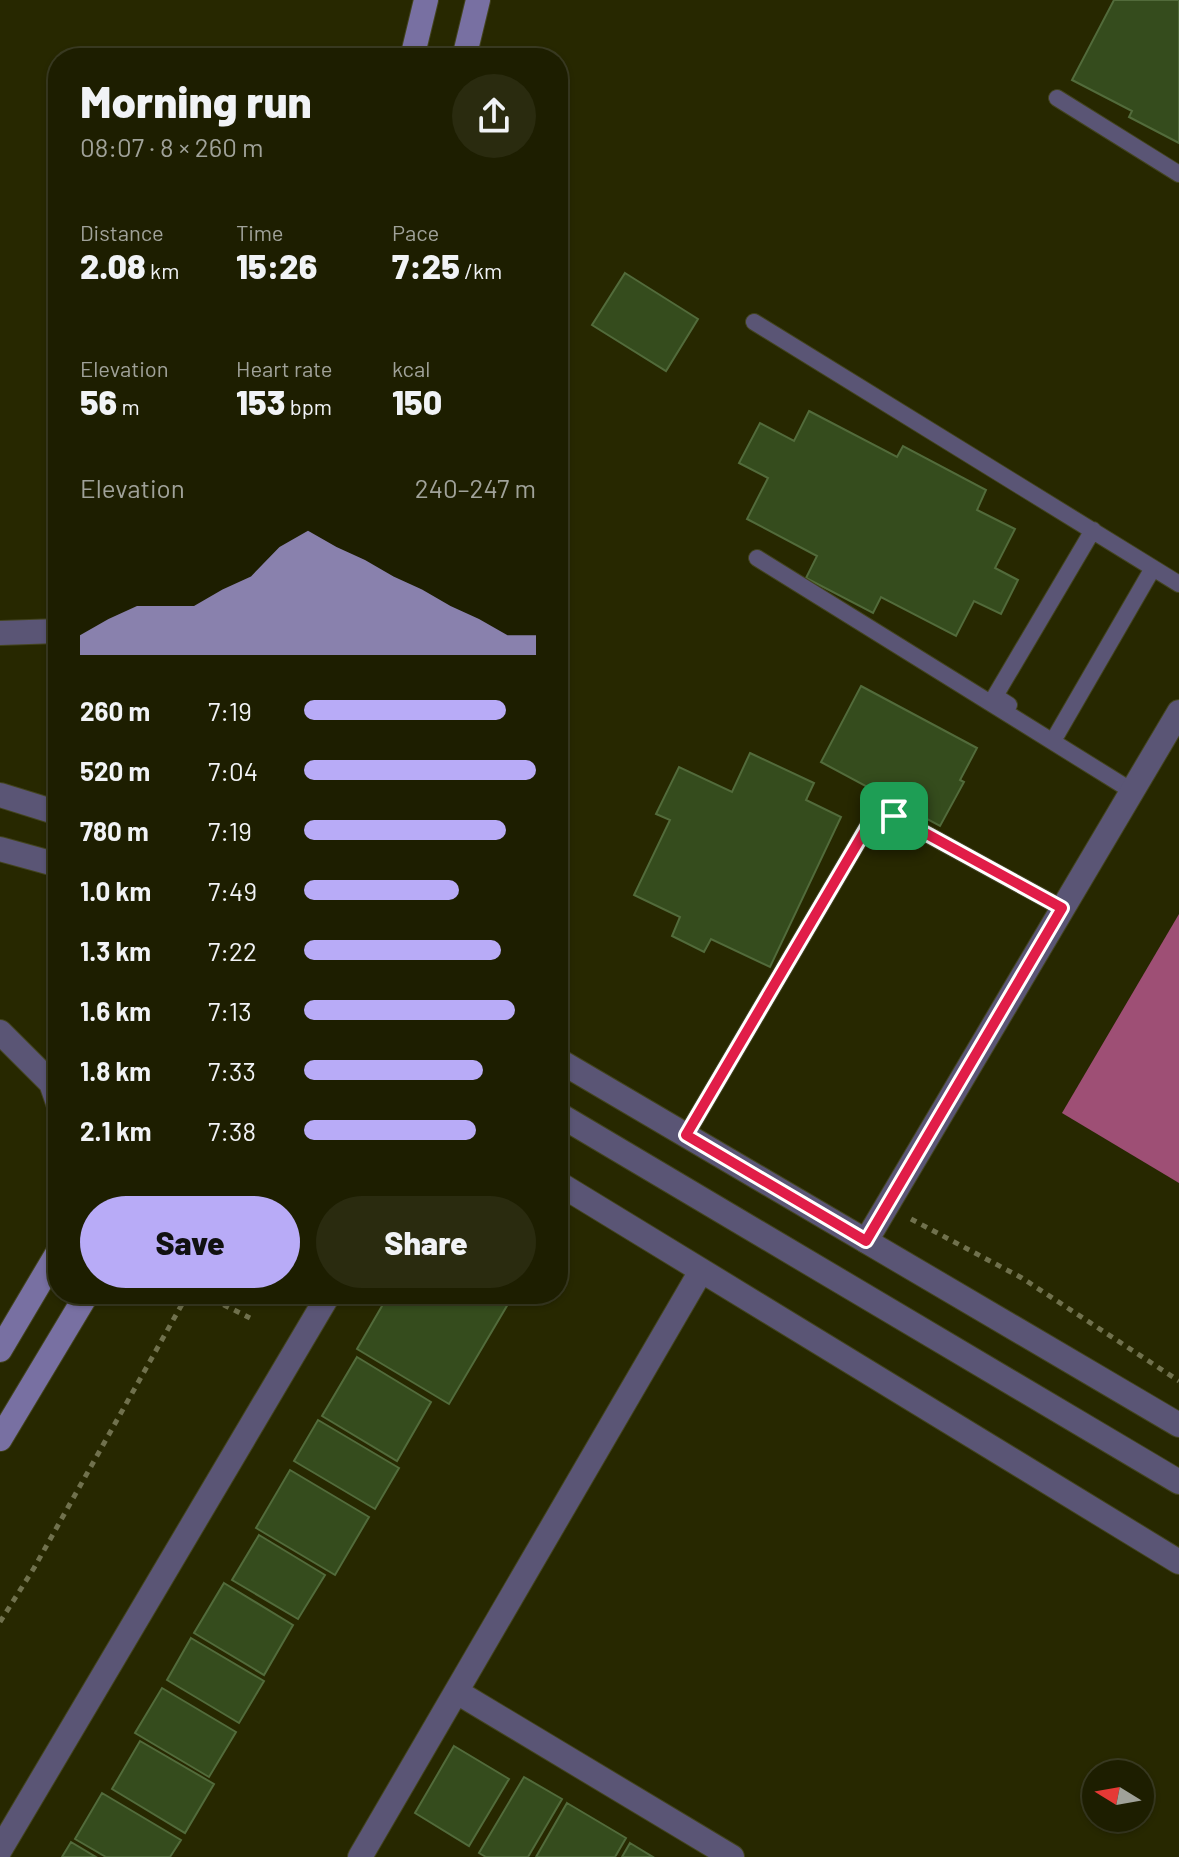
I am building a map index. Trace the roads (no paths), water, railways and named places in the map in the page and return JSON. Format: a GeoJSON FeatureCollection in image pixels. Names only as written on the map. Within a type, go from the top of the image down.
{"type":"FeatureCollection","features":[{"type":"Feature","properties":{"kind":"main road"},"geometry":{"type":"LineString","coordinates":[[414,48],[426,0]]}},
{"type":"Feature","properties":{"kind":"main road"},"geometry":{"type":"LineString","coordinates":[[466,48],[478,0]]}},
{"type":"Feature","properties":{"kind":"main road"},"geometry":{"type":"LineString","coordinates":[[0,1350],[48,1269]]}},
{"type":"Feature","properties":{"kind":"main road"},"geometry":{"type":"LineString","coordinates":[[0,1439],[81,1304]]}},
{"type":"Feature","properties":{"kind":"street"},"geometry":{"type":"LineString","coordinates":[[0,633],[48,631]]}},
{"type":"Feature","properties":{"kind":"street"},"geometry":{"type":"LineString","coordinates":[[866,1241],[1179,712]]}},
{"type":"Feature","properties":{"kind":"street"},"geometry":{"type":"LineString","coordinates":[[0,795],[48,810]]}},
{"type":"Feature","properties":{"kind":"street"},"geometry":{"type":"LineString","coordinates":[[0,849],[48,862]]}},
{"type":"Feature","properties":{"kind":"street"},"geometry":{"type":"LineString","coordinates":[[0,1032],[48,1080]]}},
{"type":"Feature","properties":{"kind":"street"},"geometry":{"type":"LineString","coordinates":[[568,1066],[1179,1425]]}},
{"type":"Feature","properties":{"kind":"street"},"geometry":{"type":"LineString","coordinates":[[568,1120],[1179,1482]]}},
{"type":"Feature","properties":{"kind":"street"},"geometry":{"type":"LineString","coordinates":[[568,1189],[1179,1562]]}},
{"type":"Feature","properties":{"kind":"street"},"geometry":{"type":"LineString","coordinates":[[360,1857],[701,1271]]}},
{"type":"Feature","properties":{"kind":"street"},"geometry":{"type":"LineString","coordinates":[[0,1850],[323,1304]]}},
{"type":"Feature","properties":{"kind":"street"},"geometry":{"type":"LineString","coordinates":[[457,1692],[732,1857]]}},
{"type":"Feature","properties":{"kind":"lane"},"geometry":{"type":"LineString","coordinates":[[1057,98],[1179,174]]}},
{"type":"Feature","properties":{"kind":"lane"},"geometry":{"type":"LineString","coordinates":[[754,322],[1179,584]]}},
{"type":"Feature","properties":{"kind":"lane"},"geometry":{"type":"LineString","coordinates":[[1093,530],[995,696],[1134,787]]}},
{"type":"Feature","properties":{"kind":"lane"},"geometry":{"type":"LineString","coordinates":[[757,558],[1134,787]]}},
{"type":"Feature","properties":{"kind":"lane"},"geometry":{"type":"LineString","coordinates":[[1057,734],[1153,568]]}},
{"type":"Feature","properties":{"kind":"lane"},"geometry":{"type":"LineString","coordinates":[[686,1135],[867,827],[878,817],[894,816],[1062,908]]}}]}
